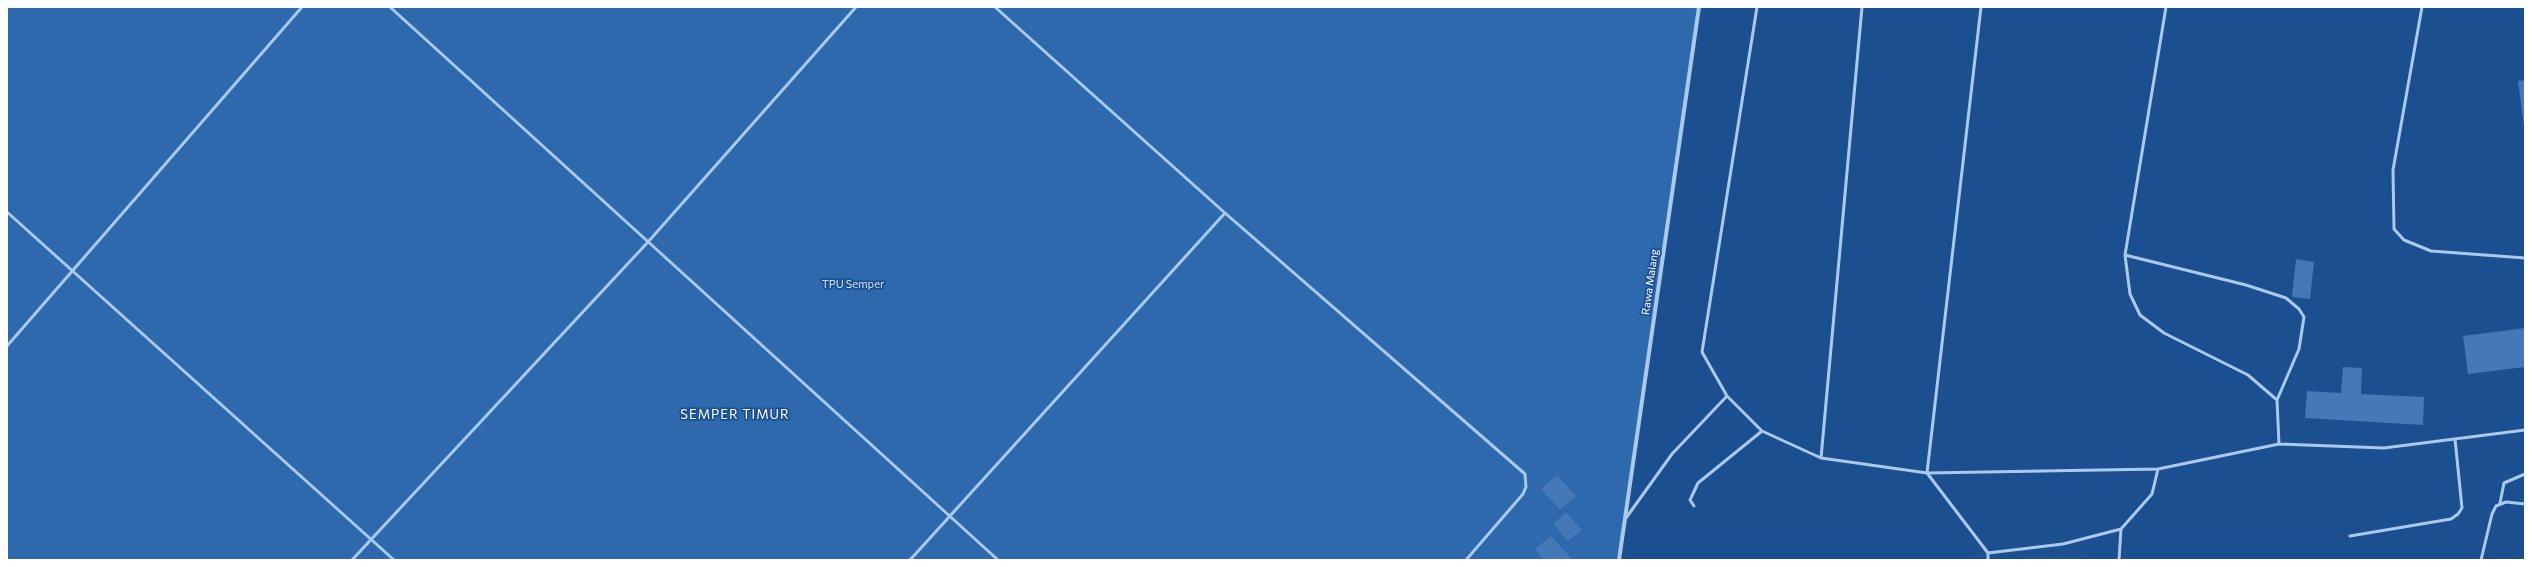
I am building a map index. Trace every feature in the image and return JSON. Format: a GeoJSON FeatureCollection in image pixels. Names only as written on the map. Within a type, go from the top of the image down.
{"type":"FeatureCollection","features":[{"type":"Feature","properties":{"kind":"street","name":"Rawa Malang"},"geometry":{"type":"LineString","coordinates":[[1619,560],[1699,7]]}},
{"type":"Feature","properties":{"kind":"lane"},"geometry":{"type":"LineString","coordinates":[[7,346],[73,273],[302,7]]}},
{"type":"Feature","properties":{"kind":"lane"},"geometry":{"type":"LineString","coordinates":[[390,7],[948,517],[998,560]]}},
{"type":"Feature","properties":{"kind":"lane"},"geometry":{"type":"LineString","coordinates":[[352,560],[648,242],[856,7]]}},
{"type":"Feature","properties":{"kind":"lane"},"geometry":{"type":"LineString","coordinates":[[995,7],[1225,213],[1525,474],[1526,487],[1523,494],[1466,560]]}},
{"type":"Feature","properties":{"kind":"lane"},"geometry":{"type":"LineString","coordinates":[[1757,7],[1702,352],[1727,396],[1762,432],[1821,458],[1927,472],[2158,469],[2279,444],[2384,448],[2525,430]]}},
{"type":"Feature","properties":{"kind":"lane"},"geometry":{"type":"LineString","coordinates":[[1821,458],[1862,7]]}},
{"type":"Feature","properties":{"kind":"lane"},"geometry":{"type":"LineString","coordinates":[[1981,7],[1927,472],[1988,553],[1988,560]]}},
{"type":"Feature","properties":{"kind":"lane"},"geometry":{"type":"LineString","coordinates":[[2166,7],[2126,255],[2130,294],[2140,315],[2188,346],[2248,375],[2277,400]]}},
{"type":"Feature","properties":{"kind":"lane"},"geometry":{"type":"LineString","coordinates":[[2422,7],[2393,170],[2394,229],[2410,243],[2431,251],[2525,258]]}},
{"type":"Feature","properties":{"kind":"lane"},"geometry":{"type":"LineString","coordinates":[[7,212],[73,273],[394,560]]}},
{"type":"Feature","properties":{"kind":"lane"},"geometry":{"type":"LineString","coordinates":[[910,560],[1225,213]]}},
{"type":"Feature","properties":{"kind":"lane"},"geometry":{"type":"LineString","coordinates":[[2126,255],[2246,284],[2286,298],[2299,309],[2304,316],[2300,349],[2277,400],[2279,444]]}},
{"type":"Feature","properties":{"kind":"lane"},"geometry":{"type":"LineString","coordinates":[[1625,519],[1672,454],[1727,396]]}},
{"type":"Feature","properties":{"kind":"lane"},"geometry":{"type":"LineString","coordinates":[[1694,506],[1690,500],[1698,483],[1762,432]]}},
{"type":"Feature","properties":{"kind":"lane"},"geometry":{"type":"LineString","coordinates":[[2350,536],[2451,519],[2458,514],[2462,508],[2455,439]]}},
{"type":"Feature","properties":{"kind":"lane"},"geometry":{"type":"LineString","coordinates":[[1988,553],[2063,544],[2121,529],[2152,494],[2158,469]]}},
{"type":"Feature","properties":{"kind":"lane"},"geometry":{"type":"LineString","coordinates":[[2481,560],[2492,514],[2500,503],[2504,483],[2525,474]]}},
{"type":"Feature","properties":{"kind":"lane"},"geometry":{"type":"LineString","coordinates":[[2500,503],[2525,504]]}},
{"type":"Feature","properties":{"kind":"lane"},"geometry":{"type":"LineString","coordinates":[[2119,560],[2121,529]]}},
{"type":"Feature","properties":{"kind":"green space","name":"TPU Semper"},"geometry":{"type":"Polygon","coordinates":[[[7,7],[1699,7],[1619,560],[7,560],[7,7]]]}},
{"type":"Feature","properties":{"kind":"building"},"geometry":{"type":"Polygon","coordinates":[[[2525,80],[2525,127],[2524,127],[2518,81],[2525,80]]]}},
{"type":"Feature","properties":{"kind":"building"},"geometry":{"type":"Polygon","coordinates":[[[2296,259],[2314,262],[2310,299],[2292,297],[2296,259]]]}},
{"type":"Feature","properties":{"kind":"building"},"geometry":{"type":"Polygon","coordinates":[[[2525,328],[2525,367],[2468,374],[2463,336],[2525,328]]]}},
{"type":"Feature","properties":{"kind":"building"},"geometry":{"type":"Polygon","coordinates":[[[2343,367],[2362,368],[2361,394],[2424,397],[2423,425],[2305,418],[2307,391],[2341,393],[2343,367]]]}},
{"type":"Feature","properties":{"kind":"building"},"geometry":{"type":"Polygon","coordinates":[[[1557,475],[1576,496],[1560,510],[1541,489],[1557,475]]]}},
{"type":"Feature","properties":{"kind":"building"},"geometry":{"type":"Polygon","coordinates":[[[1566,512],[1582,530],[1568,541],[1553,524],[1566,512]]]}},
{"type":"Feature","properties":{"kind":"building"},"geometry":{"type":"Polygon","coordinates":[[[1551,536],[1573,560],[1544,560],[1535,549],[1551,536]]]}},
{"type":"Feature","properties":{"kind":"district","name":"SEMPER TIMUR"},"geometry":{"type":"Point","coordinates":[735,415]}}]}
